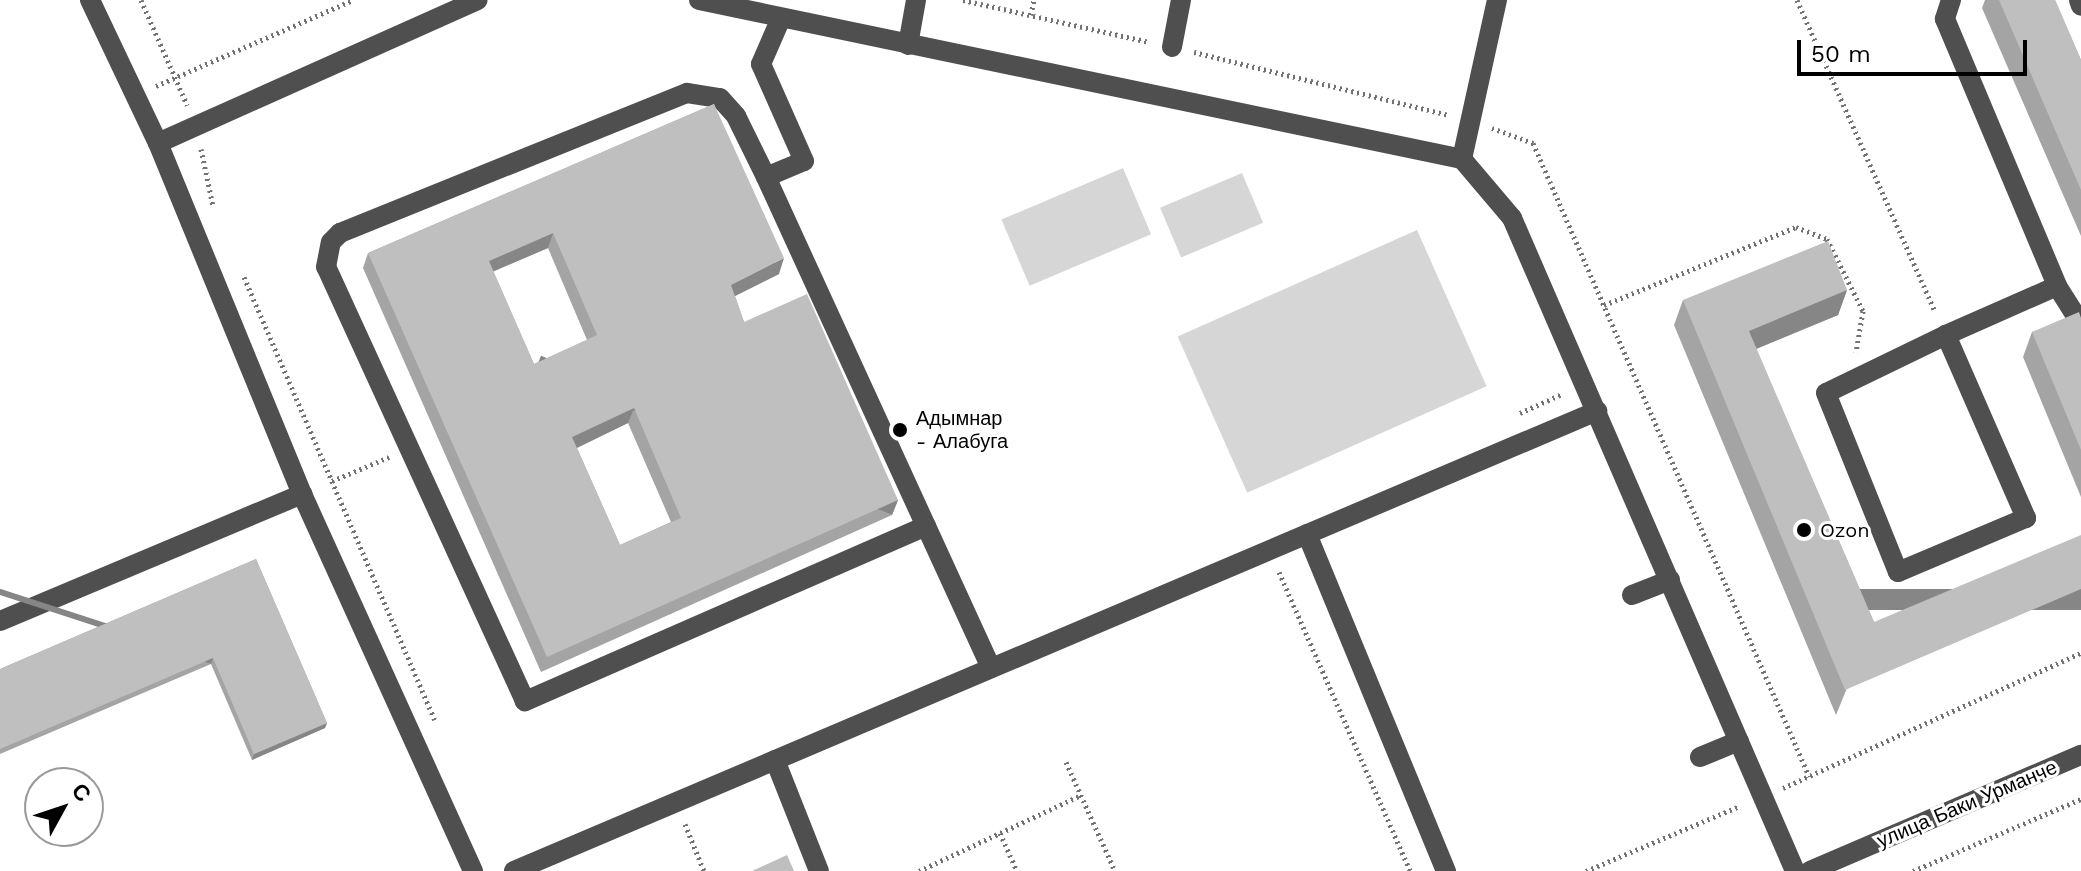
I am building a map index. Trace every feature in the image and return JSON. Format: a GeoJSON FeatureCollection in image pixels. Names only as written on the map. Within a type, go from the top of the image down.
{"type":"FeatureCollection","features":[{"type":"Feature","properties":{"kind":"street"},"geometry":{"type":"LineString","coordinates":[[90,0],[158,143],[302,494],[473,871]]}},
{"type":"Feature","properties":{"kind":"street"},"geometry":{"type":"LineString","coordinates":[[699,0],[1462,159],[1512,218],[1795,871]]}},
{"type":"Feature","properties":{"kind":"street"},"geometry":{"type":"LineString","coordinates":[[908,45],[916,0]]}},
{"type":"Feature","properties":{"kind":"street"},"geometry":{"type":"LineString","coordinates":[[1172,47],[1181,0]]}},
{"type":"Feature","properties":{"kind":"street"},"geometry":{"type":"LineString","coordinates":[[1462,159],[1497,0]]}},
{"type":"Feature","properties":{"kind":"street"},"geometry":{"type":"LineString","coordinates":[[1951,0],[1945,19],[2057,286],[2081,324]]}},
{"type":"Feature","properties":{"kind":"street"},"geometry":{"type":"LineString","coordinates":[[2079,0],[2081,6]]}},
{"type":"Feature","properties":{"kind":"street"},"geometry":{"type":"LineString","coordinates":[[158,143],[473,1]]}},
{"type":"Feature","properties":{"kind":"street"},"geometry":{"type":"LineString","coordinates":[[766,177],[804,161],[761,64],[781,18]]}},
{"type":"Feature","properties":{"kind":"street"},"geometry":{"type":"LineString","coordinates":[[926,526],[525,701],[326,267],[327,252],[340,233],[687,93],[720,98],[736,116],[766,177],[926,526],[991,668]]}},
{"type":"Feature","properties":{"kind":"street"},"geometry":{"type":"LineString","coordinates":[[1946,335],[2026,518],[1898,572],[1826,393],[1946,335],[2057,286]]}},
{"type":"Feature","properties":{"kind":"street"},"geometry":{"type":"LineString","coordinates":[[514,871],[1597,411]]}},
{"type":"Feature","properties":{"kind":"street"},"geometry":{"type":"LineString","coordinates":[[0,621],[302,494]]}},
{"type":"Feature","properties":{"kind":"street"},"geometry":{"type":"LineString","coordinates":[[1307,534],[1446,871]]}},
{"type":"Feature","properties":{"kind":"street"},"geometry":{"type":"LineString","coordinates":[[1632,595],[1670,580]]}},
{"type":"Feature","properties":{"kind":"street"},"geometry":{"type":"LineString","coordinates":[[1700,757],[1739,741]]}},
{"type":"Feature","properties":{"kind":"street","name":"улица Баки Урманче"},"geometry":{"type":"LineString","coordinates":[[1810,871],[2081,755]]}},
{"type":"Feature","properties":{"kind":"street"},"geometry":{"type":"LineString","coordinates":[[775,760],[819,871]]}},
{"type":"Feature","properties":{"kind":"path"},"geometry":{"type":"LineString","coordinates":[[141,0],[196,126],[214,209]]}},
{"type":"Feature","properties":{"kind":"path"},"geometry":{"type":"LineString","coordinates":[[135,96],[353,0]]}},
{"type":"Feature","properties":{"kind":"path"},"geometry":{"type":"LineString","coordinates":[[963,0],[1172,47],[1470,120],[1533,143],[1809,776]]}},
{"type":"Feature","properties":{"kind":"path"},"geometry":{"type":"LineString","coordinates":[[1031,15],[1034,0]]}},
{"type":"Feature","properties":{"kind":"path"},"geometry":{"type":"LineString","coordinates":[[1797,0],[1946,335]]}},
{"type":"Feature","properties":{"kind":"path"},"geometry":{"type":"LineString","coordinates":[[1604,305],[1796,227],[1827,239],[1863,311],[1851,381]]}},
{"type":"Feature","properties":{"kind":"path"},"geometry":{"type":"LineString","coordinates":[[239,267],[439,727]]}},
{"type":"Feature","properties":{"kind":"path"},"geometry":{"type":"LineString","coordinates":[[302,494],[409,448]]}},
{"type":"Feature","properties":{"kind":"path"},"geometry":{"type":"LineString","coordinates":[[1269,550],[1410,871]]}},
{"type":"Feature","properties":{"kind":"path"},"geometry":{"type":"LineString","coordinates":[[1586,871],[1764,796],[2081,653]]}},
{"type":"Feature","properties":{"kind":"path"},"geometry":{"type":"LineString","coordinates":[[1066,762],[1115,871]]}},
{"type":"Feature","properties":{"kind":"path"},"geometry":{"type":"LineString","coordinates":[[919,871],[1081,795]]}},
{"type":"Feature","properties":{"kind":"path"},"geometry":{"type":"LineString","coordinates":[[1913,871],[2081,799]]}},
{"type":"Feature","properties":{"kind":"path"},"geometry":{"type":"LineString","coordinates":[[676,802],[704,871]]}},
{"type":"Feature","properties":{"kind":"path"},"geometry":{"type":"LineString","coordinates":[[1000,833],[1017,871]]}},
{"type":"Feature","properties":{"kind":"shaded area"},"geometry":{"type":"Polygon","coordinates":[[[1123,168],[1151,234],[1030,286],[1001,220],[1123,168]]]}},
{"type":"Feature","properties":{"kind":"shaded area"},"geometry":{"type":"Polygon","coordinates":[[[1242,173],[1263,223],[1181,257],[1160,208],[1242,173]]]}},
{"type":"Feature","properties":{"kind":"shaded area"},"geometry":{"type":"Polygon","coordinates":[[[1417,230],[1487,386],[1247,493],[1178,337],[1417,230]]]}},
{"type":"Feature","properties":{"kind":"building"},"geometry":{"type":"Polygon","coordinates":[[[1999,0],[2055,0],[2081,60],[2081,190],[1999,0]]]}},
{"type":"Feature","properties":{"kind":"building"},"geometry":{"type":"Polygon","coordinates":[[[714,104],[784,258],[731,285],[744,322],[807,294],[898,500],[547,657],[368,253],[714,104]],[[553,233],[489,261],[534,364],[597,335],[553,233]],[[634,408],[572,437],[620,545],[681,518],[634,408]]]}},
{"type":"Feature","properties":{"kind":"building"},"geometry":{"type":"Polygon","coordinates":[[[1828,241],[1847,290],[1749,331],[1874,622],[2081,535],[2081,589],[1845,690],[1683,300],[1828,241]]]}},
{"type":"Feature","properties":{"kind":"building"},"geometry":{"type":"Polygon","coordinates":[[[2079,312],[2081,318],[2081,450],[2032,332],[2079,312]]]}},
{"type":"Feature","properties":{"kind":"building"},"geometry":{"type":"Polygon","coordinates":[[[256,559],[327,723],[254,754],[213,658],[0,749],[0,669],[256,559]]]}},
{"type":"Feature","properties":{"kind":"building"},"geometry":{"type":"Polygon","coordinates":[[[787,855],[794,871],[752,871],[787,855]]]}},
{"type":"Feature","properties":{"kind":"place","name":"Адымнар - Алабуга"},"geometry":{"type":"Point","coordinates":[900,430]}},
{"type":"Feature","properties":{"kind":"place","name":"Ozon"},"geometry":{"type":"Point","coordinates":[1804,530]}}]}
